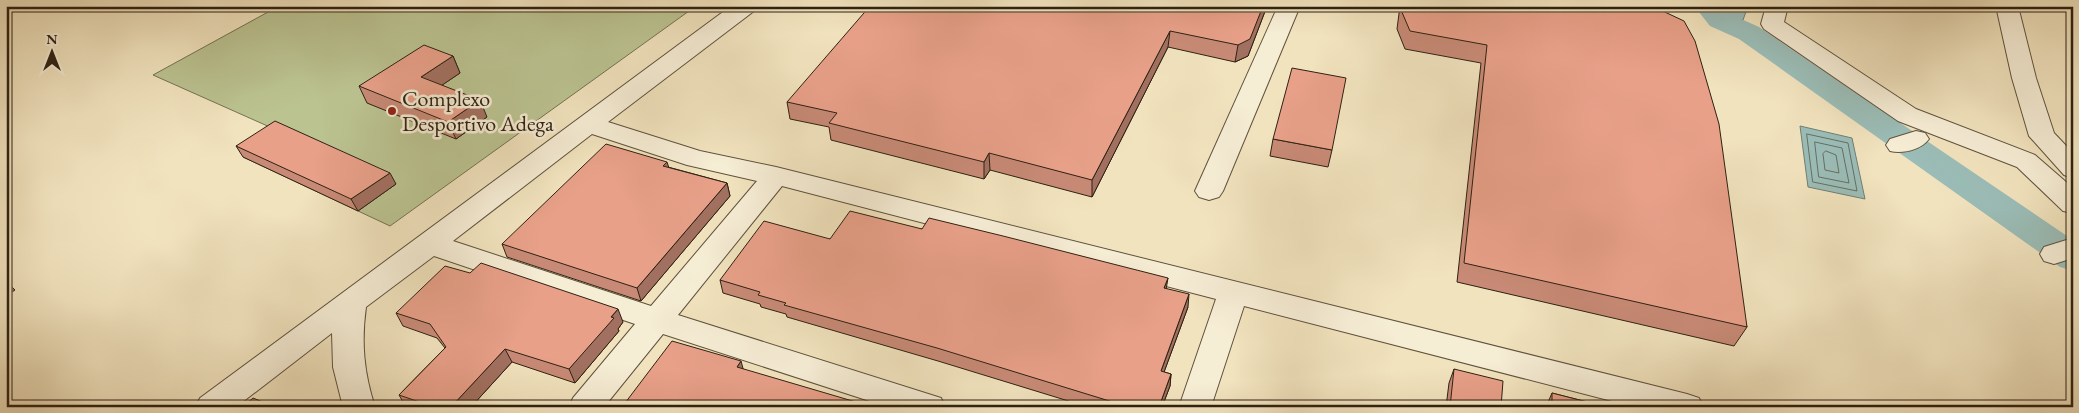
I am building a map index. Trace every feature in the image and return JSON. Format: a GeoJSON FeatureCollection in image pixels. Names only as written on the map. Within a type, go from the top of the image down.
{"type":"FeatureCollection","features":[{"type":"Feature","properties":{"kind":"street"},"geometry":{"type":"LineString","coordinates":[[212,407],[746,6]]}},
{"type":"Feature","properties":{"kind":"street"},"geometry":{"type":"LineString","coordinates":[[1209,191],[1289,6]]}},
{"type":"Feature","properties":{"kind":"street"},"geometry":{"type":"LineString","coordinates":[[1777,6],[1772,24],[1908,115],[2026,161],[2073,204]]}},
{"type":"Feature","properties":{"kind":"street"},"geometry":{"type":"LineString","coordinates":[[2007,6],[2024,78],[2042,136],[2073,169]]}},
{"type":"Feature","properties":{"kind":"street"},"geometry":{"type":"LineString","coordinates":[[587,124],[696,159],[776,176],[1687,407]]}},
{"type":"Feature","properties":{"kind":"street"},"geometry":{"type":"LineString","coordinates":[[585,407],[776,176]]}},
{"type":"Feature","properties":{"kind":"street"},"geometry":{"type":"LineString","coordinates":[[430,244],[657,320],[929,407]]}},
{"type":"Feature","properties":{"kind":"street"},"geometry":{"type":"LineString","coordinates":[[1194,407],[1233,292]]}},
{"type":"Feature","properties":{"kind":"street"},"geometry":{"type":"LineString","coordinates":[[352,301],[346,336],[346,361],[351,386],[359,407]]}},
{"type":"Feature","properties":{"kind":"green space","name":"Complexo Desportivo Adega"},"geometry":{"type":"Polygon","coordinates":[[[279,6],[696,6],[390,226],[243,157],[281,132],[153,75],[279,6]]]}},
{"type":"Feature","properties":{"kind":"water"},"geometry":{"type":"Polygon","coordinates":[[[1712,6],[1748,6],[1743,20],[1732,20],[1712,6]]]}},
{"type":"Feature","properties":{"kind":"water"},"geometry":{"type":"Polygon","coordinates":[[[1800,126],[1852,138],[1865,199],[1808,187],[1800,126]]]}},
{"type":"Feature","properties":{"kind":"building"},"geometry":{"type":"Polygon","coordinates":[[[870,6],[1263,6],[1250,39],[1238,45],[1170,31],[1092,180],[989,153],[984,162],[829,123],[837,113],[787,102],[870,6]]]}},
{"type":"Feature","properties":{"kind":"building"},"geometry":{"type":"Polygon","coordinates":[[[1402,6],[1652,6],[1684,21],[1695,41],[1719,124],[1747,327],[1464,263],[1487,45],[1410,31],[1401,10],[1402,6]]]}},
{"type":"Feature","properties":{"kind":"building"},"geometry":{"type":"Polygon","coordinates":[[[424,45],[453,56],[421,77],[480,100],[448,122],[359,86],[424,45]]]}},
{"type":"Feature","properties":{"kind":"building"},"geometry":{"type":"Polygon","coordinates":[[[1292,68],[1346,78],[1332,150],[1273,139],[1292,68]]]}},
{"type":"Feature","properties":{"kind":"building"},"geometry":{"type":"Polygon","coordinates":[[[275,121],[390,173],[351,199],[236,146],[275,121]]]}},
{"type":"Feature","properties":{"kind":"building"},"geometry":{"type":"Polygon","coordinates":[[[606,144],[667,162],[663,166],[727,183],[637,288],[502,244],[606,144]]]}},
{"type":"Feature","properties":{"kind":"building"},"geometry":{"type":"Polygon","coordinates":[[[850,211],[922,229],[929,218],[1168,278],[1164,288],[1189,294],[1161,371],[1171,374],[1159,407],[1129,407],[937,348],[784,305],[786,303],[758,295],[760,292],[720,280],[764,221],[830,239],[850,211]]]}},
{"type":"Feature","properties":{"kind":"building"},"geometry":{"type":"Polygon","coordinates":[[[481,263],[618,309],[611,317],[614,318],[569,369],[505,349],[451,407],[434,407],[399,395],[446,347],[430,324],[396,313],[445,266],[470,273],[481,263]]]}},
{"type":"Feature","properties":{"kind":"building"},"geometry":{"type":"Polygon","coordinates":[[[672,341],[741,361],[737,367],[873,407],[622,407],[672,341]]]}},
{"type":"Feature","properties":{"kind":"building"},"geometry":{"type":"Polygon","coordinates":[[[1454,369],[1503,381],[1501,407],[1450,407],[1454,369]]]}},
{"type":"Feature","properties":{"kind":"building"},"geometry":{"type":"Polygon","coordinates":[[[1552,393],[1607,407],[1552,407],[1552,393]]]}},
{"type":"Feature","properties":{"kind":"building"},"geometry":{"type":"Polygon","coordinates":[[[253,398],[275,407],[243,407],[253,398]]]}},
{"type":"Feature","properties":{"kind":"waterway"},"geometry":{"type":"LineString","coordinates":[[1716,9],[1713,12],[1720,20],[1749,33],[2073,258]]}},
{"type":"Feature","properties":{"kind":"place","name":"Complexo Desportivo Adega"},"geometry":{"type":"Point","coordinates":[392,111]}}]}
